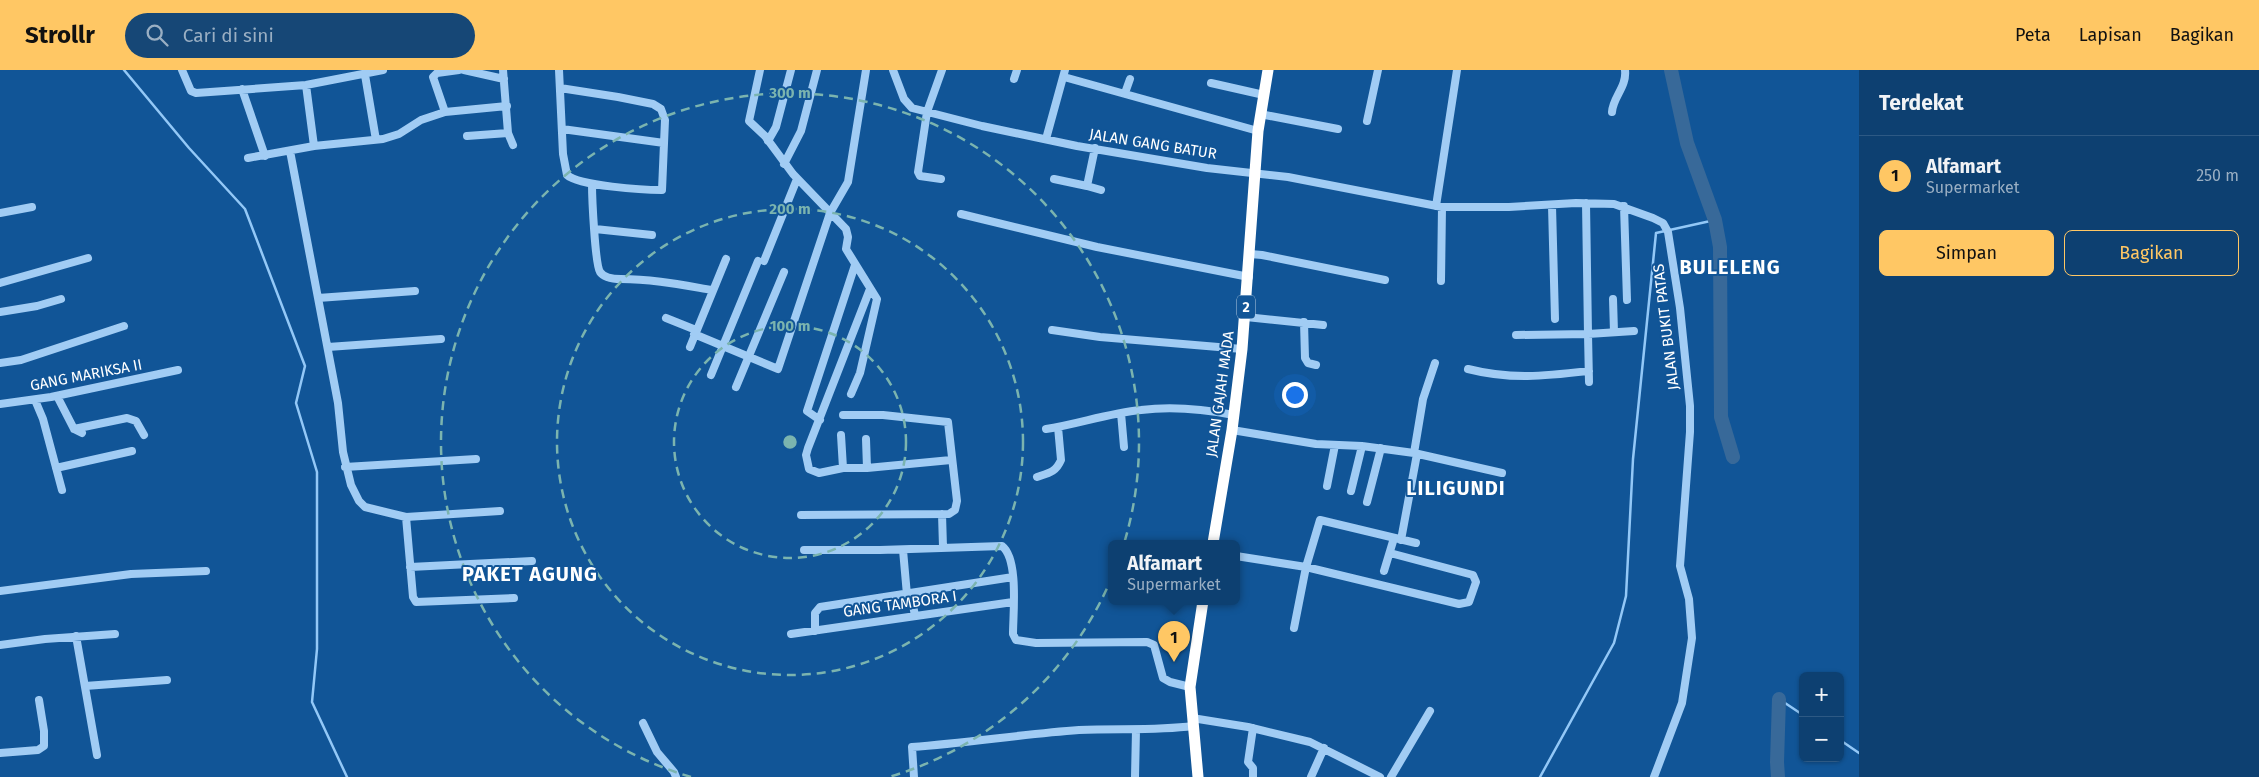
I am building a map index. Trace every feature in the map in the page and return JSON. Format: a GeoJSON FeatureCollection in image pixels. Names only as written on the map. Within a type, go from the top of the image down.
{"type":"FeatureCollection","features":[{"type":"Feature","properties":{"kind":"highway","name":"JALAN GAJAH MADA"},"geometry":{"type":"LineString","coordinates":[[1214,540],[1232,430],[1246,317],[1258,131],[1268,70]]}},
{"type":"Feature","properties":{"kind":"highway"},"geometry":{"type":"LineString","coordinates":[[1198,777],[1190,687],[1202,605]]}},
{"type":"Feature","properties":{"kind":"street"},"geometry":{"type":"LineString","coordinates":[[182,70],[190,91],[196,93],[242,88],[306,85],[383,70]]}},
{"type":"Feature","properties":{"kind":"street"},"geometry":{"type":"LineString","coordinates":[[445,112],[433,77],[437,73],[459,70]]}},
{"type":"Feature","properties":{"kind":"street"},"geometry":{"type":"LineString","coordinates":[[464,70],[504,79]]}},
{"type":"Feature","properties":{"kind":"street"},"geometry":{"type":"LineString","coordinates":[[503,70],[508,133],[512,146]]}},
{"type":"Feature","properties":{"kind":"street"},"geometry":{"type":"LineString","coordinates":[[559,70],[563,154],[567,175],[574,180],[592,184],[662,190],[664,116],[657,106],[618,97],[560,88]]}},
{"type":"Feature","properties":{"kind":"street"},"geometry":{"type":"LineString","coordinates":[[760,70],[749,121],[768,141],[797,179],[846,229],[848,237],[846,249],[877,299],[860,373],[851,394]]}},
{"type":"Feature","properties":{"kind":"street"},"geometry":{"type":"LineString","coordinates":[[768,141],[776,127],[791,70]]}},
{"type":"Feature","properties":{"kind":"street"},"geometry":{"type":"LineString","coordinates":[[784,164],[801,131],[817,70]]}},
{"type":"Feature","properties":{"kind":"street"},"geometry":{"type":"LineString","coordinates":[[666,318],[723,346],[778,369],[830,213],[848,182],[866,70]]}},
{"type":"Feature","properties":{"kind":"street","name":"JALAN GANG BATUR"},"geometry":{"type":"LineString","coordinates":[[893,70],[904,99],[912,108],[1046,139],[1199,167],[1255,174]]}},
{"type":"Feature","properties":{"kind":"street"},"geometry":{"type":"LineString","coordinates":[[941,179],[918,174],[927,112],[942,70]]}},
{"type":"Feature","properties":{"kind":"street"},"geometry":{"type":"LineString","coordinates":[[1014,79],[1017,70]]}},
{"type":"Feature","properties":{"kind":"street"},"geometry":{"type":"LineString","coordinates":[[1367,121],[1378,70]]}},
{"type":"Feature","properties":{"kind":"street"},"geometry":{"type":"LineString","coordinates":[[1441,281],[1439,206],[1457,70]]}},
{"type":"Feature","properties":{"kind":"street"},"geometry":{"type":"LineString","coordinates":[[1612,112],[1613,103],[1623,84],[1624,70]]}},
{"type":"Feature","properties":{"kind":"street"},"geometry":{"type":"LineString","coordinates":[[1046,139],[1064,74],[1258,131]]}},
{"type":"Feature","properties":{"kind":"street"},"geometry":{"type":"LineString","coordinates":[[365,75],[376,140]]}},
{"type":"Feature","properties":{"kind":"street"},"geometry":{"type":"LineString","coordinates":[[1125,93],[1130,79]]}},
{"type":"Feature","properties":{"kind":"street"},"geometry":{"type":"LineString","coordinates":[[1211,83],[1264,96]]}},
{"type":"Feature","properties":{"kind":"street"},"geometry":{"type":"LineString","coordinates":[[306,85],[314,146]]}},
{"type":"Feature","properties":{"kind":"street"},"geometry":{"type":"LineString","coordinates":[[242,88],[265,156]]}},
{"type":"Feature","properties":{"kind":"street"},"geometry":{"type":"LineString","coordinates":[[248,158],[314,146],[376,140],[399,134],[421,120],[445,112],[507,106]]}},
{"type":"Feature","properties":{"kind":"street"},"geometry":{"type":"LineString","coordinates":[[1260,114],[1338,129]]}},
{"type":"Feature","properties":{"kind":"street"},"geometry":{"type":"LineString","coordinates":[[562,129],[664,143]]}},
{"type":"Feature","properties":{"kind":"street"},"geometry":{"type":"LineString","coordinates":[[467,136],[508,133]]}},
{"type":"Feature","properties":{"kind":"street"},"geometry":{"type":"LineString","coordinates":[[1087,186],[1095,148]]}},
{"type":"Feature","properties":{"kind":"street"},"geometry":{"type":"LineString","coordinates":[[290,151],[338,403],[345,466],[354,491],[362,504],[370,508],[406,517],[500,511]]}},
{"type":"Feature","properties":{"kind":"street","name":"JALAN BUKIT PATAS"},"geometry":{"type":"LineString","coordinates":[[1255,174],[1324,184],[1439,206],[1552,206],[1604,203],[1624,206],[1653,218],[1667,229],[1680,308],[1690,406],[1690,439],[1686,462],[1680,566],[1689,599],[1692,638],[1682,703],[1654,777]]}},
{"type":"Feature","properties":{"kind":"street"},"geometry":{"type":"LineString","coordinates":[[711,375],[797,179]]}},
{"type":"Feature","properties":{"kind":"street"},"geometry":{"type":"LineString","coordinates":[[1054,179],[1101,190]]}},
{"type":"Feature","properties":{"kind":"street"},"geometry":{"type":"LineString","coordinates":[[592,184],[599,269],[606,277],[663,282],[712,290]]}},
{"type":"Feature","properties":{"kind":"street"},"geometry":{"type":"LineString","coordinates":[[1586,203],[1589,382]]}},
{"type":"Feature","properties":{"kind":"street"},"geometry":{"type":"LineString","coordinates":[[1552,206],[1555,319]]}},
{"type":"Feature","properties":{"kind":"street"},"geometry":{"type":"LineString","coordinates":[[1624,206],[1627,300]]}},
{"type":"Feature","properties":{"kind":"street"},"geometry":{"type":"LineString","coordinates":[[0,213],[32,207]]}},
{"type":"Feature","properties":{"kind":"street"},"geometry":{"type":"LineString","coordinates":[[961,214],[1097,247],[1249,278]]}},
{"type":"Feature","properties":{"kind":"street"},"geometry":{"type":"LineString","coordinates":[[595,230],[652,235]]}},
{"type":"Feature","properties":{"kind":"street"},"geometry":{"type":"LineString","coordinates":[[1250,254],[1384,280]]}},
{"type":"Feature","properties":{"kind":"street"},"geometry":{"type":"LineString","coordinates":[[0,283],[88,258]]}},
{"type":"Feature","properties":{"kind":"street"},"geometry":{"type":"LineString","coordinates":[[690,347],[726,259]]}},
{"type":"Feature","properties":{"kind":"street"},"geometry":{"type":"LineString","coordinates":[[820,420],[807,411],[855,265]]}},
{"type":"Feature","properties":{"kind":"street"},"geometry":{"type":"LineString","coordinates":[[736,387],[784,272]]}},
{"type":"Feature","properties":{"kind":"street"},"geometry":{"type":"LineString","coordinates":[[870,289],[808,448],[806,455],[809,469],[819,473],[843,468],[867,468],[951,460]]}},
{"type":"Feature","properties":{"kind":"street"},"geometry":{"type":"LineString","coordinates":[[318,298],[415,291]]}},
{"type":"Feature","properties":{"kind":"street"},"geometry":{"type":"LineString","coordinates":[[0,312],[37,306],[61,299]]}},
{"type":"Feature","properties":{"kind":"street"},"geometry":{"type":"LineString","coordinates":[[1613,299],[1614,332]]}},
{"type":"Feature","properties":{"kind":"street"},"geometry":{"type":"LineString","coordinates":[[1246,317],[1323,324]]}},
{"type":"Feature","properties":{"kind":"street"},"geometry":{"type":"LineString","coordinates":[[1304,322],[1306,358],[1308,363],[1316,365]]}},
{"type":"Feature","properties":{"kind":"street"},"geometry":{"type":"LineString","coordinates":[[0,363],[21,360],[124,326]]}},
{"type":"Feature","properties":{"kind":"street"},"geometry":{"type":"LineString","coordinates":[[1052,330],[1100,337],[1242,349]]}},
{"type":"Feature","properties":{"kind":"street"},"geometry":{"type":"LineString","coordinates":[[1516,335],[1634,332]]}},
{"type":"Feature","properties":{"kind":"street"},"geometry":{"type":"LineString","coordinates":[[328,347],[441,339]]}},
{"type":"Feature","properties":{"kind":"street"},"geometry":{"type":"LineString","coordinates":[[1384,571],[1390,553],[1398,539],[1416,454],[1423,399],[1435,363]]}},
{"type":"Feature","properties":{"kind":"street"},"geometry":{"type":"LineString","coordinates":[[1468,369],[1494,376],[1532,378],[1589,371]]}},
{"type":"Feature","properties":{"kind":"street","name":"GANG MARIKSA II"},"geometry":{"type":"LineString","coordinates":[[0,404],[57,396],[178,370]]}},
{"type":"Feature","properties":{"kind":"street"},"geometry":{"type":"LineString","coordinates":[[57,396],[74,429],[82,433]]}},
{"type":"Feature","properties":{"kind":"street"},"geometry":{"type":"LineString","coordinates":[[35,400],[43,419],[62,490]]}},
{"type":"Feature","properties":{"kind":"street"},"geometry":{"type":"LineString","coordinates":[[1046,429],[1121,413],[1176,408],[1234,415]]}},
{"type":"Feature","properties":{"kind":"street"},"geometry":{"type":"LineString","coordinates":[[1121,413],[1124,447]]}},
{"type":"Feature","properties":{"kind":"street"},"geometry":{"type":"LineString","coordinates":[[801,516],[942,514],[953,512],[956,506],[948,422],[883,415],[843,415]]}},
{"type":"Feature","properties":{"kind":"street"},"geometry":{"type":"LineString","coordinates":[[74,429],[127,418],[136,421],[144,435]]}},
{"type":"Feature","properties":{"kind":"street"},"geometry":{"type":"LineString","coordinates":[[1037,477],[1053,472],[1059,464],[1058,427]]}},
{"type":"Feature","properties":{"kind":"street"},"geometry":{"type":"LineString","coordinates":[[1232,430],[1316,444],[1381,448],[1502,473]]}},
{"type":"Feature","properties":{"kind":"street"},"geometry":{"type":"LineString","coordinates":[[841,435],[843,468]]}},
{"type":"Feature","properties":{"kind":"street"},"geometry":{"type":"LineString","coordinates":[[866,439],[867,468]]}},
{"type":"Feature","properties":{"kind":"street"},"geometry":{"type":"LineString","coordinates":[[1327,486],[1335,445]]}},
{"type":"Feature","properties":{"kind":"street"},"geometry":{"type":"LineString","coordinates":[[1351,491],[1362,446]]}},
{"type":"Feature","properties":{"kind":"street"},"geometry":{"type":"LineString","coordinates":[[1367,502],[1381,448]]}},
{"type":"Feature","properties":{"kind":"street"},"geometry":{"type":"LineString","coordinates":[[56,468],[132,451]]}},
{"type":"Feature","properties":{"kind":"street"},"geometry":{"type":"LineString","coordinates":[[345,466],[476,459]]}},
{"type":"Feature","properties":{"kind":"street"},"geometry":{"type":"LineString","coordinates":[[942,514],[943,548]]}},
{"type":"Feature","properties":{"kind":"street"},"geometry":{"type":"LineString","coordinates":[[406,517],[413,597],[418,603],[514,598]]}},
{"type":"Feature","properties":{"kind":"street"},"geometry":{"type":"LineString","coordinates":[[1294,628],[1306,567],[1320,520],[1416,543]]}},
{"type":"Feature","properties":{"kind":"street"},"geometry":{"type":"LineString","coordinates":[[804,550],[903,550],[1002,546],[1009,557],[1013,577],[1013,634],[1018,641],[1147,642],[1154,645],[1163,678],[1170,682],[1190,687]]}},
{"type":"Feature","properties":{"kind":"street"},"geometry":{"type":"LineString","coordinates":[[903,550],[909,595],[915,616]]}},
{"type":"Feature","properties":{"kind":"street"},"geometry":{"type":"LineString","coordinates":[[1240,557],[1306,567],[1459,604],[1465,604],[1471,598],[1476,582],[1473,575],[1390,553]]}},
{"type":"Feature","properties":{"kind":"street"},"geometry":{"type":"LineString","coordinates":[[410,567],[532,561]]}},
{"type":"Feature","properties":{"kind":"street"},"geometry":{"type":"LineString","coordinates":[[0,591],[131,574],[206,571]]}},
{"type":"Feature","properties":{"kind":"street"},"geometry":{"type":"LineString","coordinates":[[815,631],[815,613],[820,607],[909,595],[1013,577]]}},
{"type":"Feature","properties":{"kind":"street","name":"GANG TAMBORA I"},"geometry":{"type":"LineString","coordinates":[[791,634],[1013,602]]}},
{"type":"Feature","properties":{"kind":"street"},"geometry":{"type":"LineString","coordinates":[[0,645],[76,636],[115,634]]}},
{"type":"Feature","properties":{"kind":"street"},"geometry":{"type":"LineString","coordinates":[[76,636],[97,755]]}},
{"type":"Feature","properties":{"kind":"street"},"geometry":{"type":"LineString","coordinates":[[86,686],[167,680]]}},
{"type":"Feature","properties":{"kind":"street"},"geometry":{"type":"LineString","coordinates":[[0,754],[38,750],[44,746],[44,731],[39,700]]}},
{"type":"Feature","properties":{"kind":"street"},"geometry":{"type":"LineString","coordinates":[[1391,777],[1430,711]]}},
{"type":"Feature","properties":{"kind":"street"},"geometry":{"type":"LineString","coordinates":[[914,777],[912,747],[973,742],[1040,733],[1104,729],[1136,730],[1193,722],[1253,728],[1310,742],[1380,777]]}},
{"type":"Feature","properties":{"kind":"street"},"geometry":{"type":"LineString","coordinates":[[643,723],[657,752],[676,777]]}},
{"type":"Feature","properties":{"kind":"street"},"geometry":{"type":"LineString","coordinates":[[1253,728],[1248,762],[1253,768],[1253,777]]}},
{"type":"Feature","properties":{"kind":"street"},"geometry":{"type":"LineString","coordinates":[[1135,777],[1136,730]]}},
{"type":"Feature","properties":{"kind":"street"},"geometry":{"type":"LineString","coordinates":[[1311,777],[1324,748]]}},
{"type":"Feature","properties":{"kind":"waterway"},"geometry":{"type":"LineString","coordinates":[[124,70],[189,148],[245,209],[305,366],[296,403],[317,472],[317,649],[312,702],[347,777]]}},
{"type":"Feature","properties":{"kind":"waterway"},"geometry":{"type":"LineString","coordinates":[[1671,70],[1687,143],[1715,220],[1720,247],[1721,417],[1733,457]]}},
{"type":"Feature","properties":{"kind":"waterway"},"geometry":{"type":"LineString","coordinates":[[1540,777],[1614,643],[1626,596],[1633,459],[1656,233],[1715,220]]}},
{"type":"Feature","properties":{"kind":"waterway"},"geometry":{"type":"LineString","coordinates":[[1779,699],[1799,712]]}},
{"type":"Feature","properties":{"kind":"waterway"},"geometry":{"type":"LineString","coordinates":[[1778,777],[1779,699]]}},
{"type":"Feature","properties":{"kind":"waterway"},"geometry":{"type":"LineString","coordinates":[[1844,743],[1859,753]]}},
{"type":"Feature","properties":{"kind":"place","name":"Alfamart"},"geometry":{"type":"Point","coordinates":[1174,662]}},
{"type":"Feature","properties":{"kind":"district","name":"BULELENG"},"geometry":{"type":"Point","coordinates":[1730,267]}},
{"type":"Feature","properties":{"kind":"district","name":"LILIGUNDI"},"geometry":{"type":"Point","coordinates":[1456,488]}},
{"type":"Feature","properties":{"kind":"district","name":"PAKET AGUNG"},"geometry":{"type":"Point","coordinates":[530,574]}}]}
